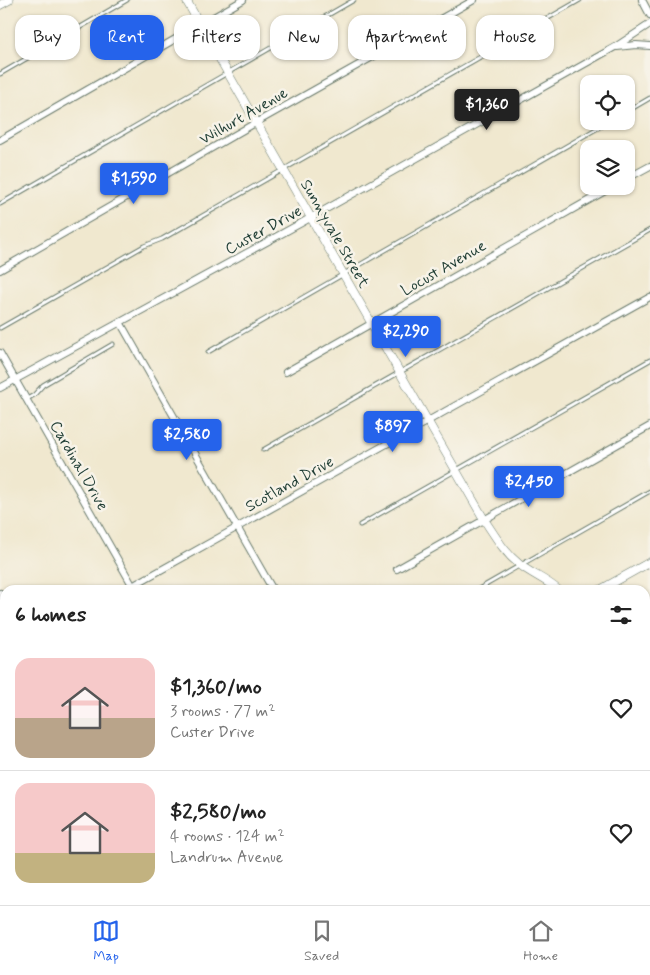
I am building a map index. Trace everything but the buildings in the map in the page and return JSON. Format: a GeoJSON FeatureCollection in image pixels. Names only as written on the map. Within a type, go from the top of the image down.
{"type":"FeatureCollection","features":[{"type":"Feature","properties":{"kind":"street"},"geometry":{"type":"LineString","coordinates":[[0,5],[9,0]]}},
{"type":"Feature","properties":{"kind":"street","name":"Sunnyvale Street"},"geometry":{"type":"LineString","coordinates":[[186,0],[195,15]]}},
{"type":"Feature","properties":{"kind":"street"},"geometry":{"type":"LineString","coordinates":[[216,15],[243,0]]}},
{"type":"Feature","properties":{"kind":"street","name":"Wilhurt Avenue"},"geometry":{"type":"LineString","coordinates":[[0,270],[474,0]]}},
{"type":"Feature","properties":{"kind":"street"},"geometry":{"type":"LineString","coordinates":[[642,0],[650,15]]}},
{"type":"Feature","properties":{"kind":"street","name":"Custer Drive"},"geometry":{"type":"LineString","coordinates":[[0,388],[311,218],[616,47],[650,24]]}},
{"type":"Feature","properties":{"kind":"street"},"geometry":{"type":"LineString","coordinates":[[0,140],[174,39]]}},
{"type":"Feature","properties":{"kind":"street","name":"Custer Drive"},"geometry":{"type":"LineString","coordinates":[[616,47],[636,44],[650,46]]}},
{"type":"Feature","properties":{"kind":"street","name":"Sunnyvale Street"},"geometry":{"type":"LineString","coordinates":[[221,60],[485,521],[501,546],[520,565],[552,585]]}},
{"type":"Feature","properties":{"kind":"street"},"geometry":{"type":"LineString","coordinates":[[635,174],[650,166]]}},
{"type":"Feature","properties":{"kind":"street","name":"Locust Avenue"},"geometry":{"type":"LineString","coordinates":[[286,372],[598,195]]}},
{"type":"Feature","properties":{"kind":"street","name":"Scotland Drive"},"geometry":{"type":"LineString","coordinates":[[139,585],[237,527],[650,297]]}},
{"type":"Feature","properties":{"kind":"street"},"geometry":{"type":"LineString","coordinates":[[120,322],[270,585]]}},
{"type":"Feature","properties":{"kind":"street","name":"Cardinal Drive"},"geometry":{"type":"LineString","coordinates":[[0,353],[132,585]]}},
{"type":"Feature","properties":{"kind":"street"},"geometry":{"type":"LineString","coordinates":[[398,569],[650,426]]}},
{"type":"Feature","properties":{"kind":"street"},"geometry":{"type":"LineString","coordinates":[[609,585],[650,562]]}},
{"type":"Feature","properties":{"kind":"lane"},"geometry":{"type":"LineString","coordinates":[[0,74],[126,0]]}},
{"type":"Feature","properties":{"kind":"lane"},"geometry":{"type":"LineString","coordinates":[[0,204],[354,0]]}},
{"type":"Feature","properties":{"kind":"lane"},"geometry":{"type":"LineString","coordinates":[[0,328],[144,246],[162,239],[580,0]]}},
{"type":"Feature","properties":{"kind":"lane"},"geometry":{"type":"LineString","coordinates":[[635,107],[650,98]]}},
{"type":"Feature","properties":{"kind":"lane"},"geometry":{"type":"LineString","coordinates":[[208,352],[594,130]]}},
{"type":"Feature","properties":{"kind":"lane"},"geometry":{"type":"LineString","coordinates":[[263,450],[650,230]]}},
{"type":"Feature","properties":{"kind":"lane"},"geometry":{"type":"LineString","coordinates":[[26,399],[34,395],[44,385],[113,344]]}},
{"type":"Feature","properties":{"kind":"lane"},"geometry":{"type":"LineString","coordinates":[[360,525],[650,360]]}},
{"type":"Feature","properties":{"kind":"lane"},"geometry":{"type":"LineString","coordinates":[[486,585],[650,491]]}}]}
